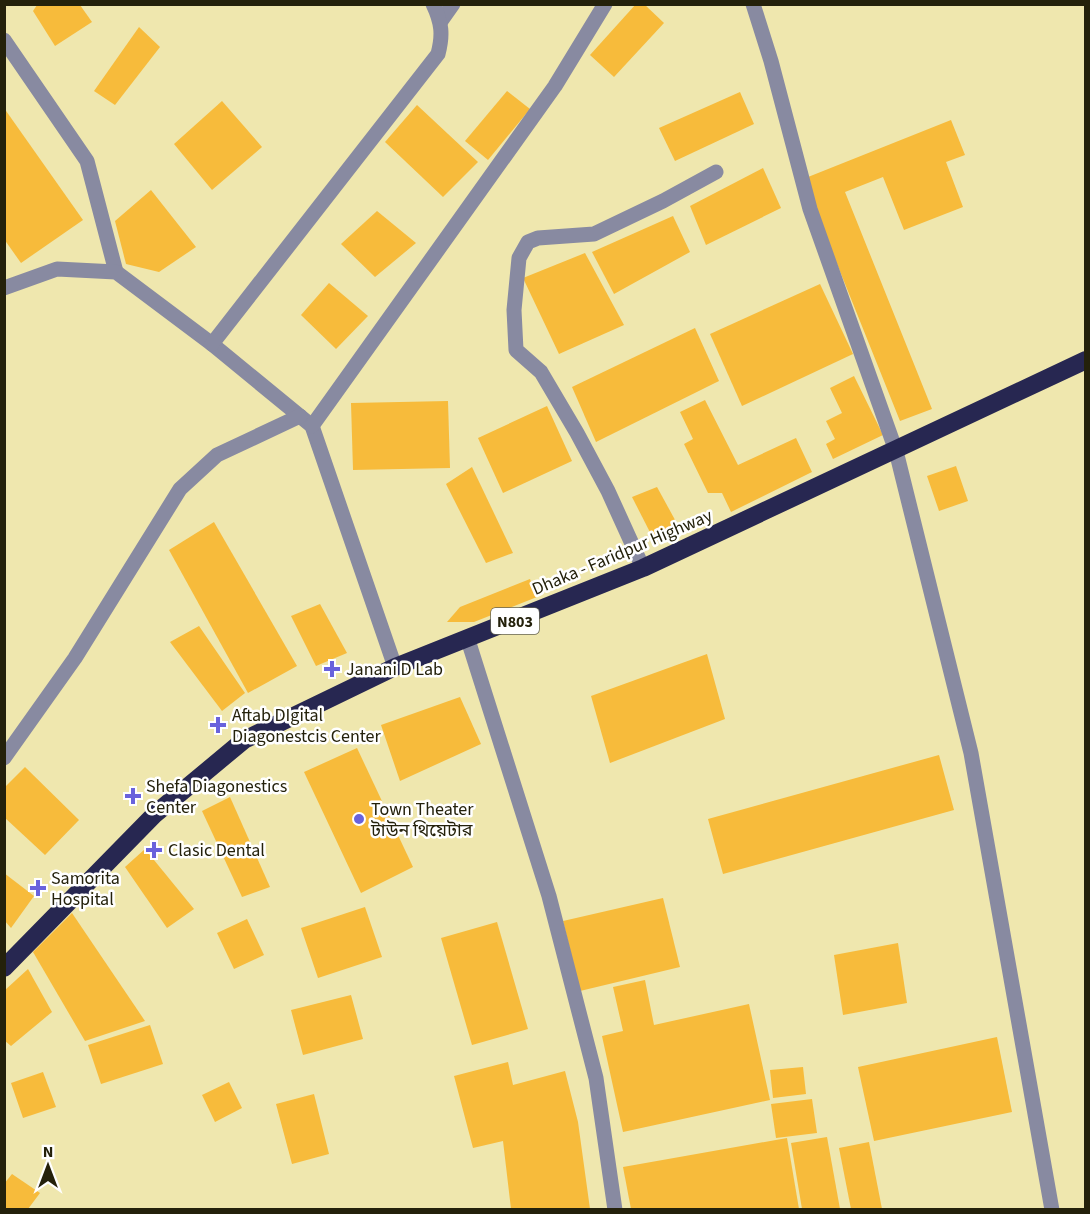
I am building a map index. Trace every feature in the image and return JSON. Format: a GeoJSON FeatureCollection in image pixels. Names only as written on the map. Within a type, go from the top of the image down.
{"type":"FeatureCollection","features":[{"type":"Feature","properties":{"kind":"highway","name":"Dhaka - Faridpur Highway"},"geometry":{"type":"LineString","coordinates":[[4,968],[155,814],[244,740],[395,667],[468,640],[644,568],[1086,360]]}},
{"type":"Feature","properties":{"kind":"street"},"geometry":{"type":"LineString","coordinates":[[212,344],[438,54],[442,37],[441,21],[433,4]]}},
{"type":"Feature","properties":{"kind":"street"},"geometry":{"type":"LineString","coordinates":[[441,21],[453,4]]}},
{"type":"Feature","properties":{"kind":"street"},"geometry":{"type":"LineString","coordinates":[[4,758],[75,658],[180,489],[217,455],[306,421],[555,86],[605,4]]}},
{"type":"Feature","properties":{"kind":"street"},"geometry":{"type":"LineString","coordinates":[[753,4],[771,61],[810,209],[896,451],[971,753],[1052,1209]]}},
{"type":"Feature","properties":{"kind":"street"},"geometry":{"type":"LineString","coordinates":[[4,40],[87,161],[116,272]]}},
{"type":"Feature","properties":{"kind":"street"},"geometry":{"type":"LineString","coordinates":[[644,568],[608,491],[571,423],[541,372],[516,350],[514,310],[519,258],[528,242],[538,238],[594,234],[663,201],[716,172]]}},
{"type":"Feature","properties":{"kind":"street"},"geometry":{"type":"LineString","coordinates":[[4,288],[57,269],[116,272],[212,344],[306,421],[395,667]]}},
{"type":"Feature","properties":{"kind":"street"},"geometry":{"type":"LineString","coordinates":[[468,640],[549,896],[593,1066],[615,1209]]}},
{"type":"Feature","properties":{"kind":"building"},"geometry":{"type":"Polygon","coordinates":[[[636,4],[644,4],[664,23],[614,77],[590,55],[636,4]]]}},
{"type":"Feature","properties":{"kind":"building"},"geometry":{"type":"Polygon","coordinates":[[[37,5],[80,5],[92,22],[55,46],[33,11],[37,5]]]}},
{"type":"Feature","properties":{"kind":"building"},"geometry":{"type":"Polygon","coordinates":[[[139,27],[160,47],[115,105],[94,91],[139,27]]]}},
{"type":"Feature","properties":{"kind":"building"},"geometry":{"type":"Polygon","coordinates":[[[507,91],[530,109],[488,160],[465,141],[507,91]]]}},
{"type":"Feature","properties":{"kind":"building"},"geometry":{"type":"Polygon","coordinates":[[[740,92],[754,124],[675,161],[659,128],[740,92]]]}},
{"type":"Feature","properties":{"kind":"building"},"geometry":{"type":"Polygon","coordinates":[[[222,101],[262,147],[212,190],[174,144],[222,101]]]}},
{"type":"Feature","properties":{"kind":"building"},"geometry":{"type":"Polygon","coordinates":[[[417,105],[478,162],[443,197],[385,142],[417,105]]]}},
{"type":"Feature","properties":{"kind":"building"},"geometry":{"type":"Polygon","coordinates":[[[4,108],[83,220],[21,263],[4,239],[4,108]]]}},
{"type":"Feature","properties":{"kind":"building"},"geometry":{"type":"Polygon","coordinates":[[[951,120],[965,155],[946,162],[963,207],[904,230],[883,177],[845,192],[932,409],[900,421],[803,179],[951,120]]]}},
{"type":"Feature","properties":{"kind":"building"},"geometry":{"type":"Polygon","coordinates":[[[763,168],[781,208],[706,245],[690,206],[763,168]]]}},
{"type":"Feature","properties":{"kind":"building"},"geometry":{"type":"Polygon","coordinates":[[[151,190],[196,247],[159,272],[126,264],[115,221],[151,190]]]}},
{"type":"Feature","properties":{"kind":"building"},"geometry":{"type":"Polygon","coordinates":[[[377,211],[416,243],[375,277],[341,244],[377,211]]]}},
{"type":"Feature","properties":{"kind":"building"},"geometry":{"type":"Polygon","coordinates":[[[673,216],[690,252],[614,294],[592,252],[673,216]]]}},
{"type":"Feature","properties":{"kind":"building"},"geometry":{"type":"Polygon","coordinates":[[[585,253],[624,325],[559,354],[523,278],[585,253]]]}},
{"type":"Feature","properties":{"kind":"building"},"geometry":{"type":"Polygon","coordinates":[[[329,283],[368,316],[336,349],[301,315],[329,283]]]}},
{"type":"Feature","properties":{"kind":"building"},"geometry":{"type":"Polygon","coordinates":[[[820,284],[853,354],[742,406],[710,334],[820,284]]]}},
{"type":"Feature","properties":{"kind":"building"},"geometry":{"type":"Polygon","coordinates":[[[695,328],[719,381],[596,442],[572,387],[695,328]]]}},
{"type":"Feature","properties":{"kind":"building"},"geometry":{"type":"Polygon","coordinates":[[[854,376],[883,435],[833,459],[826,444],[835,439],[826,421],[842,413],[830,388],[854,376]]]}},
{"type":"Feature","properties":{"kind":"building"},"geometry":{"type":"Polygon","coordinates":[[[705,400],[738,465],[796,438],[812,472],[731,512],[722,493],[708,493],[684,444],[693,439],[680,412],[705,400]]]}},
{"type":"Feature","properties":{"kind":"building"},"geometry":{"type":"Polygon","coordinates":[[[448,401],[450,468],[353,470],[351,403],[448,401]]]}},
{"type":"Feature","properties":{"kind":"building"},"geometry":{"type":"Polygon","coordinates":[[[547,406],[572,461],[503,493],[478,438],[547,406]]]}},
{"type":"Feature","properties":{"kind":"building"},"geometry":{"type":"Polygon","coordinates":[[[956,466],[968,501],[939,511],[927,476],[956,466]]]}},
{"type":"Feature","properties":{"kind":"building"},"geometry":{"type":"Polygon","coordinates":[[[472,467],[513,553],[486,563],[446,484],[472,467]]]}},
{"type":"Feature","properties":{"kind":"building"},"geometry":{"type":"Polygon","coordinates":[[[657,487],[680,529],[655,542],[632,497],[657,487]]]}},
{"type":"Feature","properties":{"kind":"building"},"geometry":{"type":"Polygon","coordinates":[[[214,522],[297,666],[248,693],[169,550],[214,522]]]}},
{"type":"Feature","properties":{"kind":"building"},"geometry":{"type":"Polygon","coordinates":[[[530,579],[537,597],[474,622],[447,622],[460,607],[530,579]]]}},
{"type":"Feature","properties":{"kind":"building"},"geometry":{"type":"Polygon","coordinates":[[[320,604],[347,653],[316,666],[291,616],[320,604]]]}},
{"type":"Feature","properties":{"kind":"building"},"geometry":{"type":"Polygon","coordinates":[[[199,626],[245,693],[222,711],[170,642],[199,626]]]}},
{"type":"Feature","properties":{"kind":"building"},"geometry":{"type":"Polygon","coordinates":[[[707,654],[725,719],[610,763],[591,696],[707,654]]]}},
{"type":"Feature","properties":{"kind":"building"},"geometry":{"type":"Polygon","coordinates":[[[460,697],[481,744],[400,781],[381,725],[460,697]]]}},
{"type":"Feature","properties":{"kind":"building","name":"Town Theater টাউন থিয়েটার"},"geometry":{"type":"Polygon","coordinates":[[[357,748],[413,867],[361,893],[304,772],[357,748]]]}},
{"type":"Feature","properties":{"kind":"building"},"geometry":{"type":"Polygon","coordinates":[[[939,755],[954,810],[723,874],[708,819],[939,755]]]}},
{"type":"Feature","properties":{"kind":"building"},"geometry":{"type":"Polygon","coordinates":[[[25,767],[79,820],[45,855],[4,817],[4,788],[25,767]]]}},
{"type":"Feature","properties":{"kind":"building"},"geometry":{"type":"Polygon","coordinates":[[[230,797],[270,887],[242,897],[202,811],[230,797]]]}},
{"type":"Feature","properties":{"kind":"building"},"geometry":{"type":"Polygon","coordinates":[[[145,849],[194,909],[167,928],[125,867],[145,849]]]}},
{"type":"Feature","properties":{"kind":"building"},"geometry":{"type":"Polygon","coordinates":[[[4,873],[34,896],[11,928],[4,920],[4,873]]]}},
{"type":"Feature","properties":{"kind":"building"},"geometry":{"type":"Polygon","coordinates":[[[663,898],[680,967],[580,991],[563,921],[663,898]]]}},
{"type":"Feature","properties":{"kind":"building"},"geometry":{"type":"Polygon","coordinates":[[[365,907],[382,957],[318,978],[301,928],[365,907]]]}},
{"type":"Feature","properties":{"kind":"building"},"geometry":{"type":"Polygon","coordinates":[[[72,913],[145,1021],[85,1041],[33,952],[72,913]]]}},
{"type":"Feature","properties":{"kind":"building"},"geometry":{"type":"Polygon","coordinates":[[[247,919],[264,955],[234,969],[217,933],[247,919]]]}},
{"type":"Feature","properties":{"kind":"building"},"geometry":{"type":"Polygon","coordinates":[[[497,922],[528,1029],[472,1045],[441,938],[497,922]]]}},
{"type":"Feature","properties":{"kind":"building"},"geometry":{"type":"Polygon","coordinates":[[[898,943],[907,1003],[843,1015],[834,955],[898,943]]]}},
{"type":"Feature","properties":{"kind":"building"},"geometry":{"type":"Polygon","coordinates":[[[28,969],[52,1012],[11,1046],[4,1040],[4,991],[28,969]]]}},
{"type":"Feature","properties":{"kind":"building"},"geometry":{"type":"Polygon","coordinates":[[[645,980],[654,1025],[749,1004],[770,1100],[623,1132],[602,1036],[623,1031],[613,987],[645,980]]]}},
{"type":"Feature","properties":{"kind":"building"},"geometry":{"type":"Polygon","coordinates":[[[351,995],[363,1039],[303,1055],[291,1010],[351,995]]]}},
{"type":"Feature","properties":{"kind":"building"},"geometry":{"type":"Polygon","coordinates":[[[150,1025],[163,1064],[101,1084],[88,1045],[150,1025]]]}},
{"type":"Feature","properties":{"kind":"building"},"geometry":{"type":"Polygon","coordinates":[[[997,1037],[1012,1112],[874,1141],[858,1067],[997,1037]]]}},
{"type":"Feature","properties":{"kind":"building"},"geometry":{"type":"Polygon","coordinates":[[[508,1062],[513,1085],[565,1071],[578,1122],[590,1209],[511,1209],[503,1141],[473,1148],[454,1076],[508,1062]]]}},
{"type":"Feature","properties":{"kind":"building"},"geometry":{"type":"Polygon","coordinates":[[[803,1067],[806,1094],[773,1098],[770,1070],[803,1067]]]}},
{"type":"Feature","properties":{"kind":"building"},"geometry":{"type":"Polygon","coordinates":[[[43,1072],[56,1107],[23,1118],[11,1083],[43,1072]]]}},
{"type":"Feature","properties":{"kind":"building"},"geometry":{"type":"Polygon","coordinates":[[[229,1082],[242,1108],[215,1122],[202,1095],[229,1082]]]}},
{"type":"Feature","properties":{"kind":"building"},"geometry":{"type":"Polygon","coordinates":[[[314,1094],[329,1154],[292,1164],[276,1104],[314,1094]]]}},
{"type":"Feature","properties":{"kind":"building"},"geometry":{"type":"Polygon","coordinates":[[[812,1099],[817,1133],[776,1138],[771,1104],[812,1099]]]}},
{"type":"Feature","properties":{"kind":"building"},"geometry":{"type":"Polygon","coordinates":[[[827,1137],[840,1209],[802,1209],[791,1143],[827,1137]]]}},
{"type":"Feature","properties":{"kind":"building"},"geometry":{"type":"Polygon","coordinates":[[[787,1138],[799,1209],[631,1209],[623,1167],[787,1138]]]}},
{"type":"Feature","properties":{"kind":"building"},"geometry":{"type":"Polygon","coordinates":[[[869,1142],[882,1209],[851,1209],[839,1148],[869,1142]]]}},
{"type":"Feature","properties":{"kind":"building"},"geometry":{"type":"Polygon","coordinates":[[[12,1174],[40,1193],[28,1209],[4,1209],[4,1184],[12,1174]]]}},
{"type":"Feature","properties":{"kind":"place","name":"Janani D Lab"},"geometry":{"type":"Point","coordinates":[332,669]}},
{"type":"Feature","properties":{"kind":"place","name":"Aftab DIgital Diagonestcis Center"},"geometry":{"type":"Point","coordinates":[218,725]}},
{"type":"Feature","properties":{"kind":"place","name":"Shefa Diagonestics Center"},"geometry":{"type":"Point","coordinates":[133,796]}},
{"type":"Feature","properties":{"kind":"place","name":"Town Theater টাউন থিয়েটার"},"geometry":{"type":"Point","coordinates":[359,819]}},
{"type":"Feature","properties":{"kind":"place","name":"Clasic Dental"},"geometry":{"type":"Point","coordinates":[154,850]}},
{"type":"Feature","properties":{"kind":"place","name":"Samorita Hospital"},"geometry":{"type":"Point","coordinates":[38,888]}}]}
